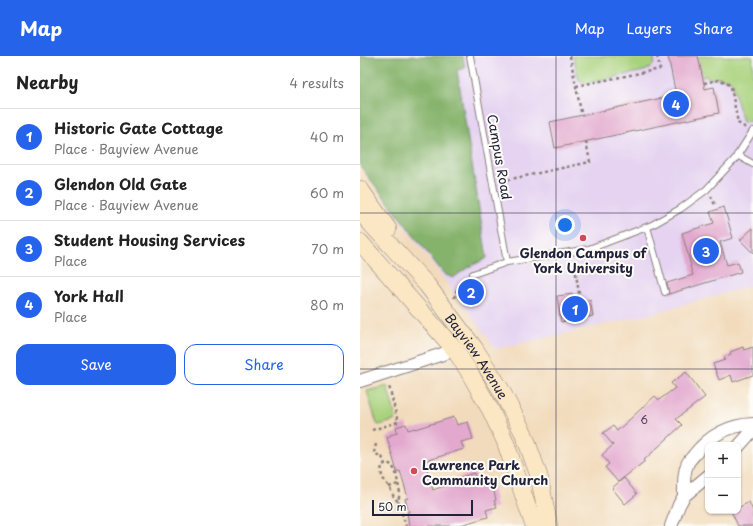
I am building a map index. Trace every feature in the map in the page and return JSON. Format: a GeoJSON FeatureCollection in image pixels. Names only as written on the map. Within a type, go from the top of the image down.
{"type":"FeatureCollection","features":[{"type":"Feature","properties":{"kind":"main road"},"geometry":{"type":"LineString","coordinates":[[360,190],[427,285]]}},
{"type":"Feature","properties":{"kind":"main road","name":"Bayview Avenue"},"geometry":{"type":"LineString","coordinates":[[360,212],[427,285],[475,349],[500,388],[524,434],[539,476],[549,526]]}},
{"type":"Feature","properties":{"kind":"main road","name":"Bayview Avenue"},"geometry":{"type":"LineString","coordinates":[[360,242],[455,350],[468,370],[490,409],[505,441],[518,474],[534,526]]}},
{"type":"Feature","properties":{"kind":"main road"},"geometry":{"type":"LineString","coordinates":[[360,259],[419,309]]}},
{"type":"Feature","properties":{"kind":"street"},"geometry":{"type":"LineString","coordinates":[[360,381],[455,350]]}},
{"type":"Feature","properties":{"kind":"street"},"geometry":{"type":"LineString","coordinates":[[684,496],[684,480],[687,465],[703,444],[723,430],[743,424],[753,424]]}},
{"type":"Feature","properties":{"kind":"street"},"geometry":{"type":"LineString","coordinates":[[741,444],[753,430]]}},
{"type":"Feature","properties":{"kind":"street"},"geometry":{"type":"LineString","coordinates":[[671,526],[684,496],[706,478]]}},
{"type":"Feature","properties":{"kind":"lane","name":"Campus Road"},"geometry":{"type":"LineString","coordinates":[[470,56],[507,262]]}},
{"type":"Feature","properties":{"kind":"lane"},"geometry":{"type":"LineString","coordinates":[[473,274],[507,262],[590,249],[647,227],[680,209],[706,190],[737,155],[752,132]]}},
{"type":"Feature","properties":{"kind":"lane"},"geometry":{"type":"LineString","coordinates":[[737,155],[753,164]]}},
{"type":"Feature","properties":{"kind":"lane"},"geometry":{"type":"LineString","coordinates":[[647,227],[665,292]]}},
{"type":"Feature","properties":{"kind":"path"},"geometry":{"type":"LineString","coordinates":[[570,56],[581,112]]}},
{"type":"Feature","properties":{"kind":"path"},"geometry":{"type":"LineString","coordinates":[[576,86],[660,69],[657,56]]}},
{"type":"Feature","properties":{"kind":"path"},"geometry":{"type":"LineString","coordinates":[[704,83],[719,80],[726,82],[731,87],[738,122],[752,132]]}},
{"type":"Feature","properties":{"kind":"path"},"geometry":{"type":"LineString","coordinates":[[494,183],[590,162],[586,141]]}},
{"type":"Feature","properties":{"kind":"path"},"geometry":{"type":"LineString","coordinates":[[573,251],[580,300]]}},
{"type":"Feature","properties":{"kind":"path"},"geometry":{"type":"LineString","coordinates":[[454,302],[457,290],[473,274]]}},
{"type":"Feature","properties":{"kind":"path"},"geometry":{"type":"LineString","coordinates":[[372,430],[398,422],[389,386]]}},
{"type":"Feature","properties":{"kind":"path"},"geometry":{"type":"LineString","coordinates":[[376,444],[373,450],[374,453],[382,457],[385,464]]}},
{"type":"Feature","properties":{"kind":"path"},"geometry":{"type":"LineString","coordinates":[[385,464],[387,463],[392,465],[396,473],[400,493],[398,501],[406,526]]}},
{"type":"Feature","properties":{"kind":"path"},"geometry":{"type":"LineString","coordinates":[[385,464],[382,465],[382,478],[389,487],[393,498],[398,501]]}},
{"type":"Feature","properties":{"kind":"path"},"geometry":{"type":"LineString","coordinates":[[389,487],[398,484]]}},
{"type":"Feature","properties":{"kind":"shaded area","name":"Glendon Campus of York University"},"geometry":{"type":"Polygon","coordinates":[[[360,56],[753,56],[753,285],[651,314],[496,349],[360,166],[360,56]]]}},
{"type":"Feature","properties":{"kind":"green space"},"geometry":{"type":"Polygon","coordinates":[[[360,56],[463,56],[465,68],[457,70],[487,258],[467,268],[453,278],[444,274],[360,166],[360,56]]]}},
{"type":"Feature","properties":{"kind":"green space"},"geometry":{"type":"Polygon","coordinates":[[[573,56],[654,56],[654,62],[649,69],[644,71],[586,83],[579,80],[573,56]]]}},
{"type":"Feature","properties":{"kind":"green space"},"geometry":{"type":"Polygon","coordinates":[[[698,56],[753,56],[753,119],[751,121],[743,122],[731,81],[721,78],[710,79],[706,76],[702,77],[698,56]]]}},
{"type":"Feature","properties":{"kind":"green space"},"geometry":{"type":"Polygon","coordinates":[[[387,386],[396,417],[394,421],[379,425],[377,424],[367,391],[387,386]]]}},
{"type":"Feature","properties":{"kind":"building"},"geometry":{"type":"Polygon","coordinates":[[[668,56],[698,56],[705,89],[714,87],[719,113],[555,148],[550,122],[676,95],[668,56]]]}},
{"type":"Feature","properties":{"kind":"building"},"geometry":{"type":"Polygon","coordinates":[[[724,207],[733,238],[720,242],[727,265],[738,262],[741,272],[669,294],[667,283],[693,275],[682,233],[714,223],[710,212],[724,207]]]}},
{"type":"Feature","properties":{"kind":"building"},"geometry":{"type":"Polygon","coordinates":[[[753,228],[753,253],[740,240],[753,228]]]}},
{"type":"Feature","properties":{"kind":"building"},"geometry":{"type":"Polygon","coordinates":[[[573,294],[574,302],[590,300],[593,316],[561,322],[557,296],[573,294]]]}},
{"type":"Feature","properties":{"kind":"building"},"geometry":{"type":"Polygon","coordinates":[[[743,347],[744,350],[753,347],[753,375],[733,382],[731,375],[719,380],[713,364],[725,360],[724,357],[731,354],[730,352],[743,347]]]}},
{"type":"Feature","properties":{"kind":"building"},"geometry":{"type":"Polygon","coordinates":[[[686,372],[705,397],[676,419],[682,425],[644,460],[645,461],[618,482],[605,467],[609,464],[602,455],[613,445],[603,433],[613,426],[617,431],[655,396],[659,400],[675,388],[671,383],[686,372]]]}},
{"type":"Feature","properties":{"kind":"building","name":"Lawrence Park Community Church"},"geometry":{"type":"Polygon","coordinates":[[[454,417],[457,425],[468,422],[473,439],[461,442],[464,449],[425,461],[433,490],[453,483],[452,480],[474,473],[479,485],[490,482],[491,489],[493,488],[496,500],[494,501],[497,507],[486,510],[488,517],[457,526],[409,526],[407,512],[409,512],[405,499],[408,498],[400,471],[397,472],[387,437],[397,433],[396,427],[406,424],[408,430],[415,429],[454,417]]]}},
{"type":"Feature","properties":{"kind":"building"},"geometry":{"type":"Polygon","coordinates":[[[624,478],[637,494],[625,504],[612,488],[624,478]]]}},
{"type":"Feature","properties":{"kind":"building"},"geometry":{"type":"Polygon","coordinates":[[[749,502],[753,511],[753,526],[738,526],[732,514],[741,514],[741,506],[749,502]]]}},
{"type":"Feature","properties":{"kind":"place","name":"York Hall"},"geometry":{"type":"Point","coordinates":[676,104]}},
{"type":"Feature","properties":{"kind":"place","name":"Glendon Campus of York University"},"geometry":{"type":"Point","coordinates":[583,238]}},
{"type":"Feature","properties":{"kind":"place","name":"Student Housing Services"},"geometry":{"type":"Point","coordinates":[706,251]}},
{"type":"Feature","properties":{"kind":"place","name":"Glendon Old Gate"},"geometry":{"type":"Point","coordinates":[471,292]}},
{"type":"Feature","properties":{"kind":"place","name":"Historic Gate Cottage"},"geometry":{"type":"Point","coordinates":[575,309]}},
{"type":"Feature","properties":{"kind":"place","name":"Lawrence Park Community Church"},"geometry":{"type":"Point","coordinates":[414,471]}}]}
